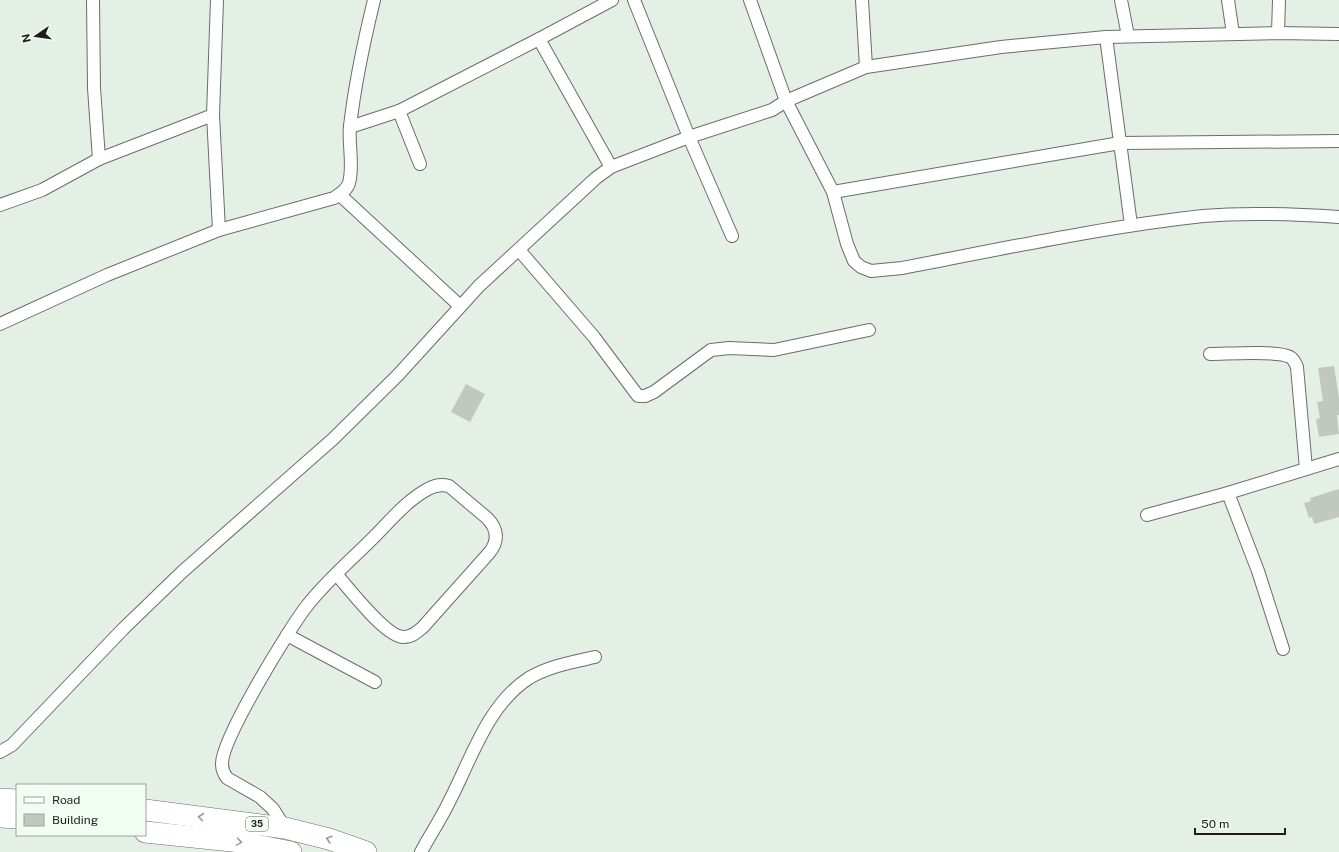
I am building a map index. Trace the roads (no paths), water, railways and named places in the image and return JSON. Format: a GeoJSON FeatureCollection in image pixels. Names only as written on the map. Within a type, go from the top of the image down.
{"type":"FeatureCollection","features":[{"type":"Feature","properties":{"kind":"highway"},"geometry":{"type":"LineString","coordinates":[[0,799],[16,800]]}},
{"type":"Feature","properties":{"kind":"highway","name":"35"},"geometry":{"type":"LineString","coordinates":[[146,810],[285,828],[329,839],[366,852]]}},
{"type":"Feature","properties":{"kind":"highway"},"geometry":{"type":"LineString","coordinates":[[0,817],[16,818]]}},
{"type":"Feature","properties":{"kind":"highway","name":"35"},"geometry":{"type":"LineString","coordinates":[[146,832],[241,842],[288,852]]}},
{"type":"Feature","properties":{"kind":"street"},"geometry":{"type":"LineString","coordinates":[[93,0],[94,88],[99,159]]}},
{"type":"Feature","properties":{"kind":"street"},"geometry":{"type":"LineString","coordinates":[[218,0],[213,115],[219,230]]}},
{"type":"Feature","properties":{"kind":"street"},"geometry":{"type":"LineString","coordinates":[[0,324],[107,276],[219,230],[340,195],[348,185],[350,176],[350,127],[363,44],[374,0]]}},
{"type":"Feature","properties":{"kind":"street"},"geometry":{"type":"LineString","coordinates":[[350,127],[399,111],[612,0]]}},
{"type":"Feature","properties":{"kind":"street"},"geometry":{"type":"LineString","coordinates":[[634,0],[689,137],[732,236]]}},
{"type":"Feature","properties":{"kind":"street"},"geometry":{"type":"LineString","coordinates":[[750,0],[786,100],[833,192],[847,244],[854,261],[861,267],[871,271],[902,268],[1132,225],[1204,216],[1254,214],[1339,216]]}},
{"type":"Feature","properties":{"kind":"street"},"geometry":{"type":"LineString","coordinates":[[862,0],[866,68]]}},
{"type":"Feature","properties":{"kind":"street"},"geometry":{"type":"LineString","coordinates":[[1121,0],[1128,36]]}},
{"type":"Feature","properties":{"kind":"street"},"geometry":{"type":"LineString","coordinates":[[1228,0],[1234,34]]}},
{"type":"Feature","properties":{"kind":"street"},"geometry":{"type":"LineString","coordinates":[[1278,32],[1279,0]]}},
{"type":"Feature","properties":{"kind":"street"},"geometry":{"type":"LineString","coordinates":[[0,752],[12,745],[99,653],[182,572],[339,433],[398,374],[479,286],[580,193],[611,167],[689,137],[772,110],[786,100],[837,78],[866,68],[1001,46],[1106,37],[1278,32],[1339,34]]}},
{"type":"Feature","properties":{"kind":"street"},"geometry":{"type":"LineString","coordinates":[[1106,37],[1132,225]]}},
{"type":"Feature","properties":{"kind":"street"},"geometry":{"type":"LineString","coordinates":[[539,39],[611,167]]}},
{"type":"Feature","properties":{"kind":"street"},"geometry":{"type":"LineString","coordinates":[[399,111],[420,164]]}},
{"type":"Feature","properties":{"kind":"street"},"geometry":{"type":"LineString","coordinates":[[0,205],[42,190],[99,159],[213,115]]}},
{"type":"Feature","properties":{"kind":"street"},"geometry":{"type":"LineString","coordinates":[[833,192],[1120,143],[1339,141]]}},
{"type":"Feature","properties":{"kind":"street"},"geometry":{"type":"LineString","coordinates":[[340,195],[460,306]]}},
{"type":"Feature","properties":{"kind":"street"},"geometry":{"type":"LineString","coordinates":[[519,250],[594,337],[638,396],[644,396],[654,392],[711,350],[729,348],[774,350],[869,330]]}},
{"type":"Feature","properties":{"kind":"street"},"geometry":{"type":"LineString","coordinates":[[1210,354],[1277,354],[1289,356],[1293,359],[1296,367],[1306,469]]}},
{"type":"Feature","properties":{"kind":"street"},"geometry":{"type":"LineString","coordinates":[[1147,515],[1228,493],[1339,459]]}},
{"type":"Feature","properties":{"kind":"street"},"geometry":{"type":"LineString","coordinates":[[285,828],[278,816],[260,797],[227,778],[222,763],[232,735],[256,689],[287,635],[307,606],[336,574],[409,503],[428,489],[442,484],[449,486],[487,518],[493,525],[496,534],[493,547],[489,552],[423,627],[414,634],[405,638],[397,637],[378,621],[336,574]]}},
{"type":"Feature","properties":{"kind":"street"},"geometry":{"type":"LineString","coordinates":[[1228,493],[1258,571],[1283,649]]}},
{"type":"Feature","properties":{"kind":"street"},"geometry":{"type":"LineString","coordinates":[[287,635],[375,682]]}},
{"type":"Feature","properties":{"kind":"street"},"geometry":{"type":"LineString","coordinates":[[421,852],[449,803],[485,729],[511,694],[529,678],[557,666],[595,657]]}}]}
